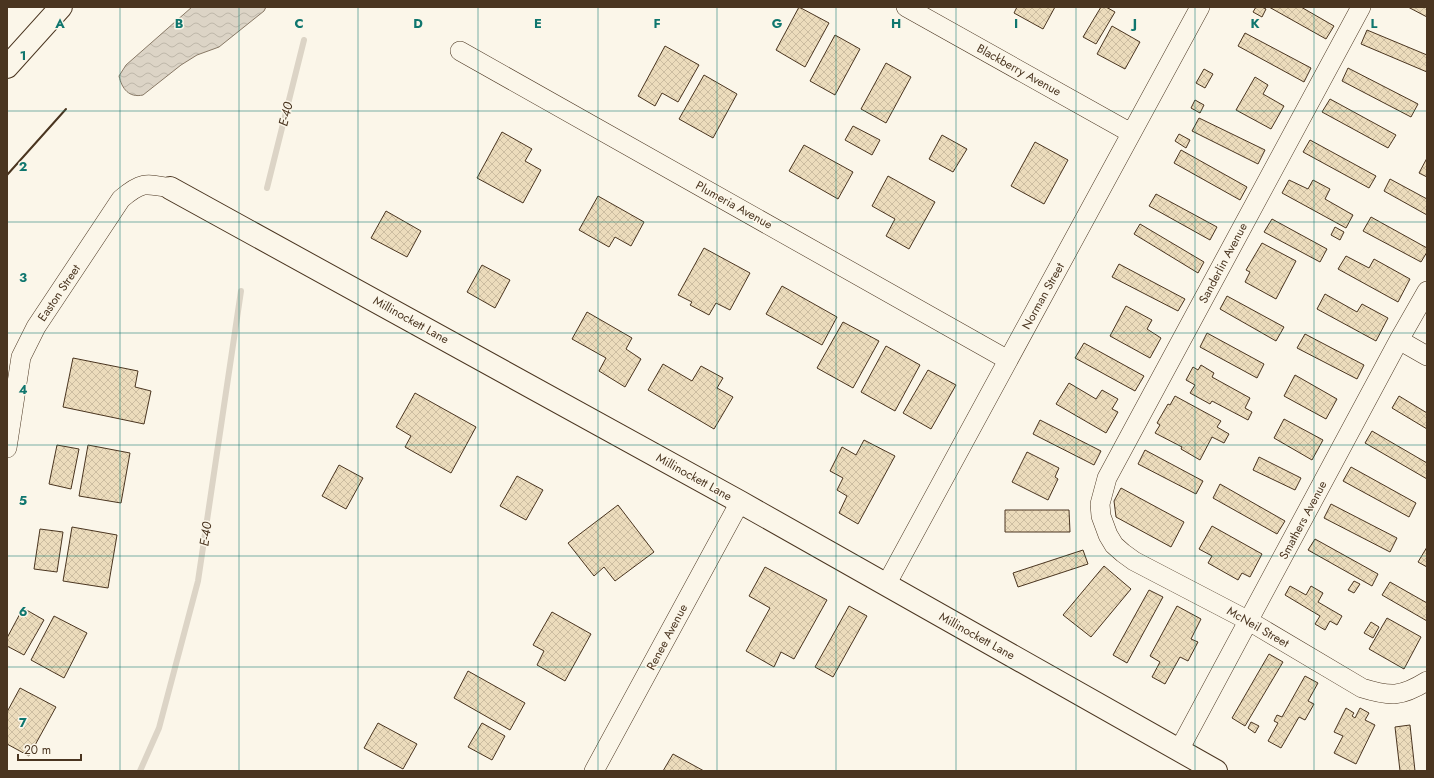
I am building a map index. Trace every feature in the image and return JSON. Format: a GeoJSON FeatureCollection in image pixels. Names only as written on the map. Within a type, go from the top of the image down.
{"type":"FeatureCollection","features":[{"type":"Feature","properties":{"kind":"main road"},"geometry":{"type":"LineString","coordinates":[[7,67],[61,7]]}},
{"type":"Feature","properties":{"kind":"main road","name":"Millinockett Lane"},"geometry":{"type":"LineString","coordinates":[[170,188],[740,502],[1216,771]]}},
{"type":"Feature","properties":{"kind":"street","name":"Blackberry Avenue"},"geometry":{"type":"LineString","coordinates":[[906,7],[1131,133]]}},
{"type":"Feature","properties":{"kind":"street","name":"Norman Street"},"geometry":{"type":"LineString","coordinates":[[886,585],[1200,7]]}},
{"type":"Feature","properties":{"kind":"street","name":"Sanderlin Avenue"},"geometry":{"type":"LineString","coordinates":[[1103,524],[1100,516],[1100,504],[1107,478],[1361,7]]}},
{"type":"Feature","properties":{"kind":"street","name":"Plumeria Avenue"},"geometry":{"type":"LineString","coordinates":[[460,51],[1008,360]]}},
{"type":"Feature","properties":{"kind":"street","name":"Easton Street"},"geometry":{"type":"LineString","coordinates":[[7,448],[21,357],[36,327],[121,199],[135,187],[149,184],[170,188]]}},
{"type":"Feature","properties":{"kind":"street","name":"Smathers Avenue"},"geometry":{"type":"LineString","coordinates":[[1179,750],[1399,340],[1427,291]]}},
{"type":"Feature","properties":{"kind":"street"},"geometry":{"type":"LineString","coordinates":[[1399,340],[1427,356]]}},
{"type":"Feature","properties":{"kind":"street","name":"Renee Avenue"},"geometry":{"type":"LineString","coordinates":[[594,771],[740,502]]}},
{"type":"Feature","properties":{"kind":"street","name":"McNeil Street"},"geometry":{"type":"LineString","coordinates":[[1103,524],[1114,545],[1134,561],[1249,621],[1362,688],[1381,694],[1397,694],[1412,690],[1427,681]]}},
{"type":"Feature","properties":{"kind":"water"},"geometry":{"type":"Polygon","coordinates":[[[192,7],[266,7],[264,11],[219,47],[197,55],[181,65],[143,95],[138,96],[127,92],[122,85],[119,76],[126,65],[192,7]]]}},
{"type":"Feature","properties":{"kind":"building"},"geometry":{"type":"Polygon","coordinates":[[[799,7],[829,23],[805,67],[776,50],[799,7]]]}},
{"type":"Feature","properties":{"kind":"building"},"geometry":{"type":"Polygon","coordinates":[[[1017,7],[1055,7],[1043,29],[1014,13],[1017,7]]]}},
{"type":"Feature","properties":{"kind":"building"},"geometry":{"type":"Polygon","coordinates":[[[1101,7],[1106,7],[1115,12],[1096,44],[1083,37],[1101,7]]]}},
{"type":"Feature","properties":{"kind":"building"},"geometry":{"type":"Polygon","coordinates":[[[1256,7],[1266,9],[1262,17],[1253,12],[1256,7]]]}},
{"type":"Feature","properties":{"kind":"building"},"geometry":{"type":"Polygon","coordinates":[[[1269,7],[1301,7],[1334,26],[1326,39],[1269,7]]]}},
{"type":"Feature","properties":{"kind":"building"},"geometry":{"type":"Polygon","coordinates":[[[1408,7],[1427,7],[1427,17],[1408,7]]]}},
{"type":"Feature","properties":{"kind":"building"},"geometry":{"type":"Polygon","coordinates":[[[1112,26],[1140,42],[1125,69],[1097,54],[1112,26]]]}},
{"type":"Feature","properties":{"kind":"building"},"geometry":{"type":"Polygon","coordinates":[[[1367,30],[1427,55],[1427,72],[1361,44],[1367,30]]]}},
{"type":"Feature","properties":{"kind":"building"},"geometry":{"type":"Polygon","coordinates":[[[1245,33],[1311,68],[1304,82],[1238,46],[1245,33]]]}},
{"type":"Feature","properties":{"kind":"building"},"geometry":{"type":"Polygon","coordinates":[[[835,35],[860,49],[835,95],[810,81],[835,35]]]}},
{"type":"Feature","properties":{"kind":"building"},"geometry":{"type":"Polygon","coordinates":[[[665,46],[699,65],[678,102],[662,93],[655,106],[638,96],[665,46]]]}},
{"type":"Feature","properties":{"kind":"building"},"geometry":{"type":"Polygon","coordinates":[[[886,63],[911,77],[886,123],[861,109],[886,63]]]}},
{"type":"Feature","properties":{"kind":"building"},"geometry":{"type":"Polygon","coordinates":[[[1348,68],[1418,104],[1411,117],[1342,81],[1348,68]]]}},
{"type":"Feature","properties":{"kind":"building"},"geometry":{"type":"Polygon","coordinates":[[[1204,69],[1213,74],[1205,88],[1196,83],[1204,69]]]}},
{"type":"Feature","properties":{"kind":"building"},"geometry":{"type":"Polygon","coordinates":[[[704,75],[737,94],[713,138],[679,119],[704,75]]]}},
{"type":"Feature","properties":{"kind":"building"},"geometry":{"type":"Polygon","coordinates":[[[1255,77],[1268,85],[1263,94],[1284,106],[1271,129],[1236,110],[1255,77]]]}},
{"type":"Feature","properties":{"kind":"building"},"geometry":{"type":"Polygon","coordinates":[[[1330,99],[1396,135],[1388,148],[1322,112],[1330,99]]]}},
{"type":"Feature","properties":{"kind":"building"},"geometry":{"type":"Polygon","coordinates":[[[1195,100],[1204,105],[1200,113],[1191,108],[1195,100]]]}},
{"type":"Feature","properties":{"kind":"building"},"geometry":{"type":"Polygon","coordinates":[[[1199,118],[1265,150],[1258,164],[1192,131],[1199,118]]]}},
{"type":"Feature","properties":{"kind":"building"},"geometry":{"type":"Polygon","coordinates":[[[853,126],[880,140],[872,155],[845,140],[853,126]]]}},
{"type":"Feature","properties":{"kind":"building"},"geometry":{"type":"Polygon","coordinates":[[[502,132],[532,149],[525,161],[541,170],[523,203],[477,178],[502,132]]]}},
{"type":"Feature","properties":{"kind":"building"},"geometry":{"type":"Polygon","coordinates":[[[1179,134],[1190,140],[1186,148],[1175,141],[1179,134]]]}},
{"type":"Feature","properties":{"kind":"building"},"geometry":{"type":"Polygon","coordinates":[[[942,135],[967,149],[953,172],[929,159],[942,135]]]}},
{"type":"Feature","properties":{"kind":"building"},"geometry":{"type":"Polygon","coordinates":[[[1310,140],[1376,176],[1369,188],[1303,152],[1310,140]]]}},
{"type":"Feature","properties":{"kind":"building"},"geometry":{"type":"Polygon","coordinates":[[[1035,142],[1068,160],[1044,204],[1011,186],[1035,142]]]}},
{"type":"Feature","properties":{"kind":"building"},"geometry":{"type":"Polygon","coordinates":[[[804,145],[853,172],[838,199],[789,171],[804,145]]]}},
{"type":"Feature","properties":{"kind":"building"},"geometry":{"type":"Polygon","coordinates":[[[1181,150],[1247,187],[1240,200],[1174,163],[1181,150]]]}},
{"type":"Feature","properties":{"kind":"building"},"geometry":{"type":"Polygon","coordinates":[[[1427,158],[1427,177],[1419,173],[1427,158]]]}},
{"type":"Feature","properties":{"kind":"building"},"geometry":{"type":"Polygon","coordinates":[[[888,176],[935,202],[909,249],[886,236],[895,219],[872,206],[888,176]]]}},
{"type":"Feature","properties":{"kind":"building"},"geometry":{"type":"Polygon","coordinates":[[[1390,179],[1427,199],[1427,215],[1384,191],[1390,179]]]}},
{"type":"Feature","properties":{"kind":"building"},"geometry":{"type":"Polygon","coordinates":[[[1289,180],[1308,189],[1313,180],[1330,189],[1325,199],[1353,215],[1346,228],[1282,193],[1289,180]]]}},
{"type":"Feature","properties":{"kind":"building"},"geometry":{"type":"Polygon","coordinates":[[[1156,194],[1217,227],[1210,240],[1149,206],[1156,194]]]}},
{"type":"Feature","properties":{"kind":"building"},"geometry":{"type":"Polygon","coordinates":[[[598,196],[644,222],[631,246],[615,237],[609,247],[579,230],[598,196]]]}},
{"type":"Feature","properties":{"kind":"building"},"geometry":{"type":"Polygon","coordinates":[[[386,211],[421,231],[407,257],[371,238],[386,211]]]}},
{"type":"Feature","properties":{"kind":"building"},"geometry":{"type":"Polygon","coordinates":[[[1371,217],[1427,248],[1427,252],[1421,262],[1363,231],[1371,217]]]}},
{"type":"Feature","properties":{"kind":"building"},"geometry":{"type":"Polygon","coordinates":[[[1272,219],[1327,249],[1320,262],[1264,232],[1272,219]]]}},
{"type":"Feature","properties":{"kind":"building"},"geometry":{"type":"Polygon","coordinates":[[[1140,224],[1204,262],[1198,273],[1134,234],[1140,224]]]}},
{"type":"Feature","properties":{"kind":"building"},"geometry":{"type":"Polygon","coordinates":[[[1335,227],[1344,232],[1340,240],[1331,235],[1335,227]]]}},
{"type":"Feature","properties":{"kind":"building"},"geometry":{"type":"Polygon","coordinates":[[[1262,243],[1296,261],[1276,299],[1245,282],[1250,272],[1246,270],[1262,243]]]}},
{"type":"Feature","properties":{"kind":"building"},"geometry":{"type":"Polygon","coordinates":[[[704,248],[750,273],[730,310],[716,303],[709,315],[690,305],[692,302],[678,295],[704,248]]]}},
{"type":"Feature","properties":{"kind":"building"},"geometry":{"type":"Polygon","coordinates":[[[1346,256],[1369,268],[1374,259],[1410,279],[1398,302],[1338,269],[1346,256]]]}},
{"type":"Feature","properties":{"kind":"building"},"geometry":{"type":"Polygon","coordinates":[[[1119,264],[1185,299],[1178,311],[1112,277],[1119,264]]]}},
{"type":"Feature","properties":{"kind":"building"},"geometry":{"type":"Polygon","coordinates":[[[482,265],[510,280],[495,308],[467,292],[482,265]]]}},
{"type":"Feature","properties":{"kind":"building"},"geometry":{"type":"Polygon","coordinates":[[[782,286],[837,317],[822,345],[766,314],[782,286]]]}},
{"type":"Feature","properties":{"kind":"building"},"geometry":{"type":"Polygon","coordinates":[[[1325,294],[1357,312],[1362,304],[1388,318],[1376,341],[1317,309],[1325,294]]]}},
{"type":"Feature","properties":{"kind":"building"},"geometry":{"type":"Polygon","coordinates":[[[1227,296],[1284,327],[1276,341],[1220,309],[1227,296]]]}},
{"type":"Feature","properties":{"kind":"building"},"geometry":{"type":"Polygon","coordinates":[[[1126,306],[1152,320],[1147,329],[1161,338],[1150,358],[1110,336],[1126,306]]]}},
{"type":"Feature","properties":{"kind":"building"},"geometry":{"type":"Polygon","coordinates":[[[587,312],[632,338],[626,349],[641,359],[625,387],[599,371],[606,358],[572,339],[587,312]]]}},
{"type":"Feature","properties":{"kind":"building"},"geometry":{"type":"Polygon","coordinates":[[[843,322],[879,341],[853,388],[817,368],[843,322]]]}},
{"type":"Feature","properties":{"kind":"building"},"geometry":{"type":"Polygon","coordinates":[[[1207,333],[1264,364],[1257,378],[1200,347],[1207,333]]]}},
{"type":"Feature","properties":{"kind":"building"},"geometry":{"type":"Polygon","coordinates":[[[1305,334],[1364,365],[1357,379],[1297,348],[1305,334]]]}},
{"type":"Feature","properties":{"kind":"building"},"geometry":{"type":"Polygon","coordinates":[[[1084,343],[1144,376],[1135,391],[1075,358],[1084,343]]]}},
{"type":"Feature","properties":{"kind":"building"},"geometry":{"type":"Polygon","coordinates":[[[886,346],[920,365],[895,411],[861,392],[886,346]]]}},
{"type":"Feature","properties":{"kind":"building"},"geometry":{"type":"Polygon","coordinates":[[[73,358],[138,371],[135,387],[151,391],[144,424],[63,407],[73,358]]]}},
{"type":"Feature","properties":{"kind":"building"},"geometry":{"type":"Polygon","coordinates":[[[663,364],[692,381],[701,366],[723,378],[717,388],[733,397],[714,429],[648,390],[663,364]]]}},
{"type":"Feature","properties":{"kind":"building"},"geometry":{"type":"Polygon","coordinates":[[[1201,365],[1214,373],[1212,377],[1250,398],[1245,408],[1252,412],[1248,420],[1212,401],[1210,404],[1190,393],[1195,385],[1186,380],[1193,367],[1198,370],[1201,365]]]}},
{"type":"Feature","properties":{"kind":"building"},"geometry":{"type":"Polygon","coordinates":[[[928,370],[956,385],[931,429],[903,413],[928,370]]]}},
{"type":"Feature","properties":{"kind":"building"},"geometry":{"type":"Polygon","coordinates":[[[1295,375],[1337,399],[1326,419],[1284,396],[1295,375]]]}},
{"type":"Feature","properties":{"kind":"building"},"geometry":{"type":"Polygon","coordinates":[[[1069,383],[1096,399],[1102,390],[1118,399],[1112,409],[1118,412],[1106,433],[1056,404],[1069,383]]]}},
{"type":"Feature","properties":{"kind":"building"},"geometry":{"type":"Polygon","coordinates":[[[415,393],[476,427],[451,473],[405,447],[411,436],[396,427],[415,393]]]}},
{"type":"Feature","properties":{"kind":"building"},"geometry":{"type":"Polygon","coordinates":[[[1175,396],[1221,421],[1217,427],[1229,434],[1224,443],[1212,437],[1200,460],[1181,449],[1182,447],[1155,433],[1160,425],[1157,423],[1168,404],[1170,405],[1175,396]]]}},
{"type":"Feature","properties":{"kind":"building"},"geometry":{"type":"Polygon","coordinates":[[[1399,396],[1427,413],[1427,429],[1392,408],[1399,396]]]}},
{"type":"Feature","properties":{"kind":"building"},"geometry":{"type":"Polygon","coordinates":[[[1284,419],[1323,440],[1312,460],[1274,438],[1284,419]]]}},
{"type":"Feature","properties":{"kind":"building"},"geometry":{"type":"Polygon","coordinates":[[[1040,420],[1101,451],[1094,465],[1033,434],[1040,420]]]}},
{"type":"Feature","properties":{"kind":"building"},"geometry":{"type":"Polygon","coordinates":[[[1372,431],[1427,463],[1427,479],[1365,443],[1372,431]]]}},
{"type":"Feature","properties":{"kind":"building"},"geometry":{"type":"Polygon","coordinates":[[[864,440],[895,456],[858,524],[839,513],[847,496],[837,490],[843,478],[830,471],[842,447],[856,455],[864,440]]]}},
{"type":"Feature","properties":{"kind":"building"},"geometry":{"type":"Polygon","coordinates":[[[57,445],[79,449],[71,489],[49,484],[57,445]]]}},
{"type":"Feature","properties":{"kind":"building"},"geometry":{"type":"Polygon","coordinates":[[[88,445],[130,453],[121,503],[79,496],[88,445]]]}},
{"type":"Feature","properties":{"kind":"building"},"geometry":{"type":"Polygon","coordinates":[[[1145,450],[1203,481],[1196,494],[1138,464],[1145,450]]]}},
{"type":"Feature","properties":{"kind":"building"},"geometry":{"type":"Polygon","coordinates":[[[1027,452],[1059,468],[1055,477],[1058,479],[1048,500],[1012,482],[1027,452]]]}},
{"type":"Feature","properties":{"kind":"building"},"geometry":{"type":"Polygon","coordinates":[[[1259,457],[1301,478],[1295,490],[1253,470],[1259,457]]]}},
{"type":"Feature","properties":{"kind":"building"},"geometry":{"type":"Polygon","coordinates":[[[339,465],[363,478],[346,509],[322,496],[339,465]]]}},
{"type":"Feature","properties":{"kind":"building"},"geometry":{"type":"Polygon","coordinates":[[[1351,467],[1416,503],[1409,517],[1343,481],[1351,467]]]}},
{"type":"Feature","properties":{"kind":"building"},"geometry":{"type":"Polygon","coordinates":[[[517,476],[543,490],[526,520],[500,506],[517,476]]]}},
{"type":"Feature","properties":{"kind":"building"},"geometry":{"type":"Polygon","coordinates":[[[1220,484],[1285,521],[1277,534],[1213,498],[1220,484]]]}},
{"type":"Feature","properties":{"kind":"building"},"geometry":{"type":"Polygon","coordinates":[[[1121,488],[1184,522],[1171,547],[1116,517],[1114,501],[1121,488]]]}},
{"type":"Feature","properties":{"kind":"building"},"geometry":{"type":"Polygon","coordinates":[[[1331,504],[1397,538],[1390,552],[1324,518],[1331,504]]]}},
{"type":"Feature","properties":{"kind":"building"},"geometry":{"type":"Polygon","coordinates":[[[618,505],[654,552],[615,581],[604,567],[594,576],[568,543],[618,505]]]}},
{"type":"Feature","properties":{"kind":"building"},"geometry":{"type":"Polygon","coordinates":[[[1005,510],[1069,510],[1070,532],[1005,532],[1005,510]]]}},
{"type":"Feature","properties":{"kind":"building"},"geometry":{"type":"Polygon","coordinates":[[[1212,526],[1262,554],[1250,577],[1242,573],[1238,580],[1208,563],[1212,556],[1199,549],[1212,526]]]}},
{"type":"Feature","properties":{"kind":"building"},"geometry":{"type":"Polygon","coordinates":[[[72,527],[117,535],[108,588],[63,581],[72,527]]]}},
{"type":"Feature","properties":{"kind":"building"},"geometry":{"type":"Polygon","coordinates":[[[40,529],[63,532],[57,572],[34,569],[40,529]]]}},
{"type":"Feature","properties":{"kind":"building"},"geometry":{"type":"Polygon","coordinates":[[[1315,539],[1378,574],[1372,586],[1308,550],[1315,539]]]}},
{"type":"Feature","properties":{"kind":"building"},"geometry":{"type":"Polygon","coordinates":[[[1427,547],[1427,567],[1418,562],[1427,547]]]}},
{"type":"Feature","properties":{"kind":"building"},"geometry":{"type":"Polygon","coordinates":[[[1083,550],[1088,564],[1018,587],[1013,573],[1083,550]]]}},
{"type":"Feature","properties":{"kind":"building"},"geometry":{"type":"Polygon","coordinates":[[[1104,566],[1131,589],[1091,637],[1063,615],[1104,566]]]}},
{"type":"Feature","properties":{"kind":"building"},"geometry":{"type":"Polygon","coordinates":[[[765,567],[827,600],[794,659],[781,652],[774,667],[746,651],[770,608],[749,596],[765,567]]]}},
{"type":"Feature","properties":{"kind":"building"},"geometry":{"type":"Polygon","coordinates":[[[1354,581],[1360,584],[1354,593],[1348,590],[1354,581]]]}},
{"type":"Feature","properties":{"kind":"building"},"geometry":{"type":"Polygon","coordinates":[[[1390,582],[1427,603],[1427,621],[1382,595],[1390,582]]]}},
{"type":"Feature","properties":{"kind":"building"},"geometry":{"type":"Polygon","coordinates":[[[1290,586],[1306,595],[1311,586],[1323,593],[1318,602],[1342,616],[1337,625],[1330,621],[1325,630],[1315,624],[1320,616],[1285,595],[1290,586]]]}},
{"type":"Feature","properties":{"kind":"building"},"geometry":{"type":"Polygon","coordinates":[[[1149,590],[1163,597],[1127,663],[1113,655],[1149,590]]]}},
{"type":"Feature","properties":{"kind":"building"},"geometry":{"type":"Polygon","coordinates":[[[849,606],[867,616],[833,677],[815,667],[849,606]]]}},
{"type":"Feature","properties":{"kind":"building"},"geometry":{"type":"Polygon","coordinates":[[[1177,606],[1201,619],[1191,639],[1198,642],[1188,661],[1180,657],[1165,684],[1152,677],[1160,662],[1150,656],[1177,606]]]}},
{"type":"Feature","properties":{"kind":"building"},"geometry":{"type":"Polygon","coordinates":[[[23,608],[44,620],[24,655],[7,646],[7,638],[23,608]]]}},
{"type":"Feature","properties":{"kind":"building"},"geometry":{"type":"Polygon","coordinates":[[[552,612],[591,634],[565,681],[537,665],[544,651],[533,645],[552,612]]]}},
{"type":"Feature","properties":{"kind":"building"},"geometry":{"type":"Polygon","coordinates":[[[54,616],[87,633],[64,678],[31,660],[54,616]]]}},
{"type":"Feature","properties":{"kind":"building"},"geometry":{"type":"Polygon","coordinates":[[[1387,618],[1421,637],[1404,669],[1369,649],[1387,618]]]}},
{"type":"Feature","properties":{"kind":"building"},"geometry":{"type":"Polygon","coordinates":[[[1371,622],[1379,627],[1373,638],[1364,633],[1371,622]]]}},
{"type":"Feature","properties":{"kind":"building"},"geometry":{"type":"Polygon","coordinates":[[[1269,654],[1283,662],[1245,726],[1232,718],[1269,654]]]}},
{"type":"Feature","properties":{"kind":"building"},"geometry":{"type":"Polygon","coordinates":[[[468,671],[525,703],[510,730],[454,698],[468,671]]]}},
{"type":"Feature","properties":{"kind":"building"},"geometry":{"type":"Polygon","coordinates":[[[1305,676],[1318,683],[1308,701],[1314,704],[1305,720],[1299,717],[1281,748],[1268,741],[1278,723],[1274,721],[1277,715],[1282,717],[1305,676]]]}},
{"type":"Feature","properties":{"kind":"building"},"geometry":{"type":"Polygon","coordinates":[[[20,688],[56,707],[29,756],[7,744],[7,712],[20,688]]]}},
{"type":"Feature","properties":{"kind":"building"},"geometry":{"type":"Polygon","coordinates":[[[1346,708],[1354,713],[1352,716],[1355,718],[1360,708],[1369,713],[1365,720],[1375,725],[1356,764],[1334,753],[1343,736],[1334,732],[1346,708]]]}},
{"type":"Feature","properties":{"kind":"building"},"geometry":{"type":"Polygon","coordinates":[[[1251,722],[1259,726],[1255,733],[1248,728],[1251,722]]]}},
{"type":"Feature","properties":{"kind":"building"},"geometry":{"type":"Polygon","coordinates":[[[378,723],[417,744],[403,769],[364,748],[378,723]]]}},
{"type":"Feature","properties":{"kind":"building"},"geometry":{"type":"Polygon","coordinates":[[[482,723],[505,736],[492,760],[468,747],[482,723]]]}},
{"type":"Feature","properties":{"kind":"building"},"geometry":{"type":"Polygon","coordinates":[[[1410,725],[1415,771],[1400,771],[1395,727],[1410,725]]]}},
{"type":"Feature","properties":{"kind":"building"},"geometry":{"type":"Polygon","coordinates":[[[673,754],[704,771],[663,771],[673,754]]]}},
{"type":"Feature","properties":{"kind":"waterway","name":"E-40"},"geometry":{"type":"LineString","coordinates":[[267,188],[304,40]]}},
{"type":"Feature","properties":{"kind":"waterway","name":"E-40"},"geometry":{"type":"LineString","coordinates":[[140,771],[159,728],[198,581],[241,291]]}},
{"type":"Feature","properties":{"kind":"wall"},"geometry":{"type":"LineString","coordinates":[[7,175],[66,109]]}}]}
